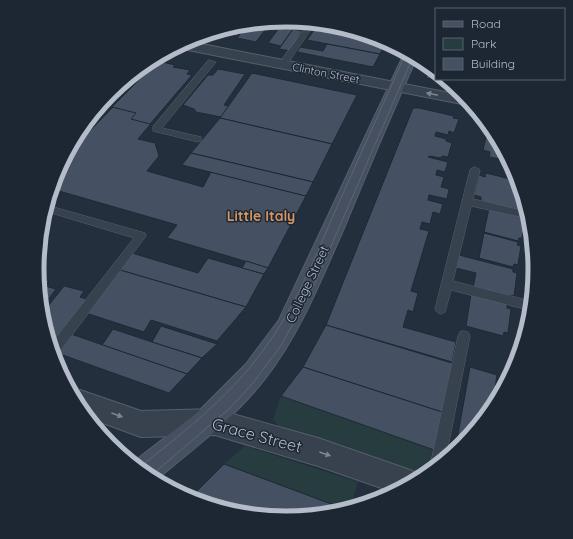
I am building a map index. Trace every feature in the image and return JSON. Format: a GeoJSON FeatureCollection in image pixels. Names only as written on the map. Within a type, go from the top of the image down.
{"type":"FeatureCollection","features":[{"type":"Feature","properties":{"kind":"main road","name":"College Street"},"geometry":{"type":"LineString","coordinates":[[148,468],[207,421],[254,372],[287,327],[309,282],[408,59]]}},
{"type":"Feature","properties":{"kind":"street","name":"Clinton Street"},"geometry":{"type":"LineString","coordinates":[[191,46],[460,100]]}},
{"type":"Feature","properties":{"kind":"street","name":"Grace Street"},"geometry":{"type":"LineString","coordinates":[[85,404],[142,424],[207,421],[216,422],[304,448],[402,483]]}},
{"type":"Feature","properties":{"kind":"lane"},"geometry":{"type":"LineString","coordinates":[[283,64],[309,28]]}},
{"type":"Feature","properties":{"kind":"lane"},"geometry":{"type":"LineString","coordinates":[[198,139],[156,129],[174,111],[212,62]]}},
{"type":"Feature","properties":{"kind":"lane"},"geometry":{"type":"LineString","coordinates":[[441,309],[475,170]]}},
{"type":"Feature","properties":{"kind":"lane"},"geometry":{"type":"LineString","coordinates":[[468,201],[522,214]]}},
{"type":"Feature","properties":{"kind":"lane"},"geometry":{"type":"LineString","coordinates":[[51,210],[141,236],[57,347]]}},
{"type":"Feature","properties":{"kind":"lane"},"geometry":{"type":"LineString","coordinates":[[446,284],[526,305]]}},
{"type":"Feature","properties":{"kind":"lane"},"geometry":{"type":"LineString","coordinates":[[439,458],[464,336]]}},
{"type":"Feature","properties":{"kind":"green space"},"geometry":{"type":"Polygon","coordinates":[[[281,396],[437,451],[432,463],[418,473],[365,458],[283,431],[273,420],[281,396]]]}},
{"type":"Feature","properties":{"kind":"green space"},"geometry":{"type":"Polygon","coordinates":[[[245,446],[358,482],[352,503],[337,506],[224,464],[245,446]]]}},
{"type":"Feature","properties":{"kind":"building"},"geometry":{"type":"Polygon","coordinates":[[[283,27],[294,28],[281,46],[268,43],[279,28],[282,29],[283,27]]]}},
{"type":"Feature","properties":{"kind":"building"},"geometry":{"type":"Polygon","coordinates":[[[266,28],[256,42],[237,38],[242,31],[266,28]]]}},
{"type":"Feature","properties":{"kind":"building"},"geometry":{"type":"Polygon","coordinates":[[[293,29],[302,31],[291,51],[279,49],[293,29]]]}},
{"type":"Feature","properties":{"kind":"building"},"geometry":{"type":"Polygon","coordinates":[[[315,29],[318,29],[349,35],[383,47],[380,54],[307,40],[315,29]]]}},
{"type":"Feature","properties":{"kind":"building"},"geometry":{"type":"Polygon","coordinates":[[[241,32],[237,36],[226,34],[241,32]]]}},
{"type":"Feature","properties":{"kind":"building"},"geometry":{"type":"Polygon","coordinates":[[[327,44],[380,54],[373,67],[297,52],[300,47],[323,51],[327,44]]]}},
{"type":"Feature","properties":{"kind":"building"},"geometry":{"type":"Polygon","coordinates":[[[161,62],[175,65],[173,67],[190,70],[187,74],[192,75],[138,139],[155,143],[159,156],[147,171],[203,187],[211,172],[306,196],[268,268],[167,238],[177,225],[59,191],[56,195],[69,162],[83,137],[149,70],[161,62]]]}},
{"type":"Feature","properties":{"kind":"building"},"geometry":{"type":"Polygon","coordinates":[[[161,62],[175,65],[173,67],[190,70],[187,74],[192,75],[150,124],[131,119],[136,113],[112,107],[149,70],[161,62]]]}},
{"type":"Feature","properties":{"kind":"building"},"geometry":{"type":"Polygon","coordinates":[[[218,69],[245,74],[224,105],[229,106],[221,117],[196,112],[194,109],[183,105],[208,75],[213,75],[218,69]]]}},
{"type":"Feature","properties":{"kind":"building"},"geometry":{"type":"Polygon","coordinates":[[[252,73],[357,95],[332,144],[220,118],[252,73]]]}},
{"type":"Feature","properties":{"kind":"building"},"geometry":{"type":"Polygon","coordinates":[[[428,73],[435,79],[426,78],[428,73]]]}},
{"type":"Feature","properties":{"kind":"building"},"geometry":{"type":"Polygon","coordinates":[[[413,108],[454,116],[453,118],[459,119],[454,133],[449,131],[448,135],[436,132],[435,136],[446,139],[446,141],[452,143],[448,157],[428,157],[448,162],[445,172],[437,170],[436,175],[444,177],[441,187],[449,189],[447,199],[429,195],[428,200],[443,204],[440,214],[433,212],[430,224],[422,222],[420,229],[429,231],[411,291],[418,293],[413,312],[408,310],[403,327],[456,342],[452,362],[326,325],[413,108]]]}},
{"type":"Feature","properties":{"kind":"building"},"geometry":{"type":"Polygon","coordinates":[[[220,118],[332,144],[313,182],[191,153],[220,118]]]}},
{"type":"Feature","properties":{"kind":"building"},"geometry":{"type":"Polygon","coordinates":[[[487,134],[497,148],[501,156],[500,159],[489,157],[490,152],[483,150],[487,134]]]}},
{"type":"Feature","properties":{"kind":"building"},"geometry":{"type":"Polygon","coordinates":[[[191,153],[313,182],[306,196],[182,165],[191,153]]]}},
{"type":"Feature","properties":{"kind":"building"},"geometry":{"type":"Polygon","coordinates":[[[486,173],[512,179],[522,211],[481,201],[481,197],[474,195],[479,175],[485,177],[486,173]]]}},
{"type":"Feature","properties":{"kind":"building"},"geometry":{"type":"Polygon","coordinates":[[[489,208],[521,216],[521,219],[524,220],[522,238],[519,238],[518,241],[484,232],[489,208]]]}},
{"type":"Feature","properties":{"kind":"building"},"geometry":{"type":"Polygon","coordinates":[[[484,233],[518,242],[517,245],[521,246],[518,265],[514,264],[513,267],[479,258],[484,233]]]}},
{"type":"Feature","properties":{"kind":"building"},"geometry":{"type":"Polygon","coordinates":[[[132,253],[198,273],[208,258],[264,274],[246,307],[120,270],[132,253]]]}},
{"type":"Feature","properties":{"kind":"building"},"geometry":{"type":"Polygon","coordinates":[[[459,255],[513,269],[513,272],[517,273],[514,296],[509,295],[509,298],[473,288],[476,273],[456,268],[459,255]]]}},
{"type":"Feature","properties":{"kind":"building"},"geometry":{"type":"Polygon","coordinates":[[[246,261],[268,268],[264,274],[242,268],[246,261]]]}},
{"type":"Feature","properties":{"kind":"building"},"geometry":{"type":"Polygon","coordinates":[[[120,270],[246,307],[217,341],[151,320],[144,332],[86,313],[120,270]]]}},
{"type":"Feature","properties":{"kind":"building"},"geometry":{"type":"Polygon","coordinates":[[[45,279],[49,281],[45,286],[45,279]]]}},
{"type":"Feature","properties":{"kind":"building"},"geometry":{"type":"Polygon","coordinates":[[[45,286],[56,289],[46,302],[45,286]]]}},
{"type":"Feature","properties":{"kind":"building"},"geometry":{"type":"Polygon","coordinates":[[[64,286],[84,291],[80,297],[89,300],[56,345],[47,307],[64,286]]]}},
{"type":"Feature","properties":{"kind":"building"},"geometry":{"type":"Polygon","coordinates":[[[471,294],[507,303],[507,308],[511,309],[508,333],[504,332],[503,336],[466,326],[471,294]]]}},
{"type":"Feature","properties":{"kind":"building"},"geometry":{"type":"Polygon","coordinates":[[[326,325],[455,364],[445,413],[303,367],[326,325]]]}},
{"type":"Feature","properties":{"kind":"building"},"geometry":{"type":"Polygon","coordinates":[[[161,326],[217,344],[202,358],[152,342],[161,326]]]}},
{"type":"Feature","properties":{"kind":"building"},"geometry":{"type":"Polygon","coordinates":[[[113,329],[202,358],[187,374],[102,345],[113,329]]]}},
{"type":"Feature","properties":{"kind":"building"},"geometry":{"type":"Polygon","coordinates":[[[71,334],[187,374],[169,393],[59,354],[58,351],[71,334]]]}},
{"type":"Feature","properties":{"kind":"building"},"geometry":{"type":"Polygon","coordinates":[[[303,367],[445,413],[437,451],[281,396],[303,367]]]}},
{"type":"Feature","properties":{"kind":"building"},"geometry":{"type":"Polygon","coordinates":[[[470,367],[497,375],[495,388],[498,389],[497,391],[479,417],[459,440],[457,440],[470,367]]]}},
{"type":"Feature","properties":{"kind":"building"},"geometry":{"type":"Polygon","coordinates":[[[224,464],[337,506],[318,510],[286,512],[255,510],[224,504],[194,494],[224,464]]]}},
{"type":"Feature","properties":{"kind":"tram line"},"geometry":{"type":"LineString","coordinates":[[143,465],[221,399],[249,368],[273,336],[293,303],[310,269],[404,57]]}},
{"type":"Feature","properties":{"kind":"tram line"},"geometry":{"type":"LineString","coordinates":[[154,473],[230,408],[253,383],[282,344],[316,281],[411,61]]}},
{"type":"Feature","properties":{"kind":"district","name":"Little Italy"},"geometry":{"type":"Point","coordinates":[261,216]}}]}
